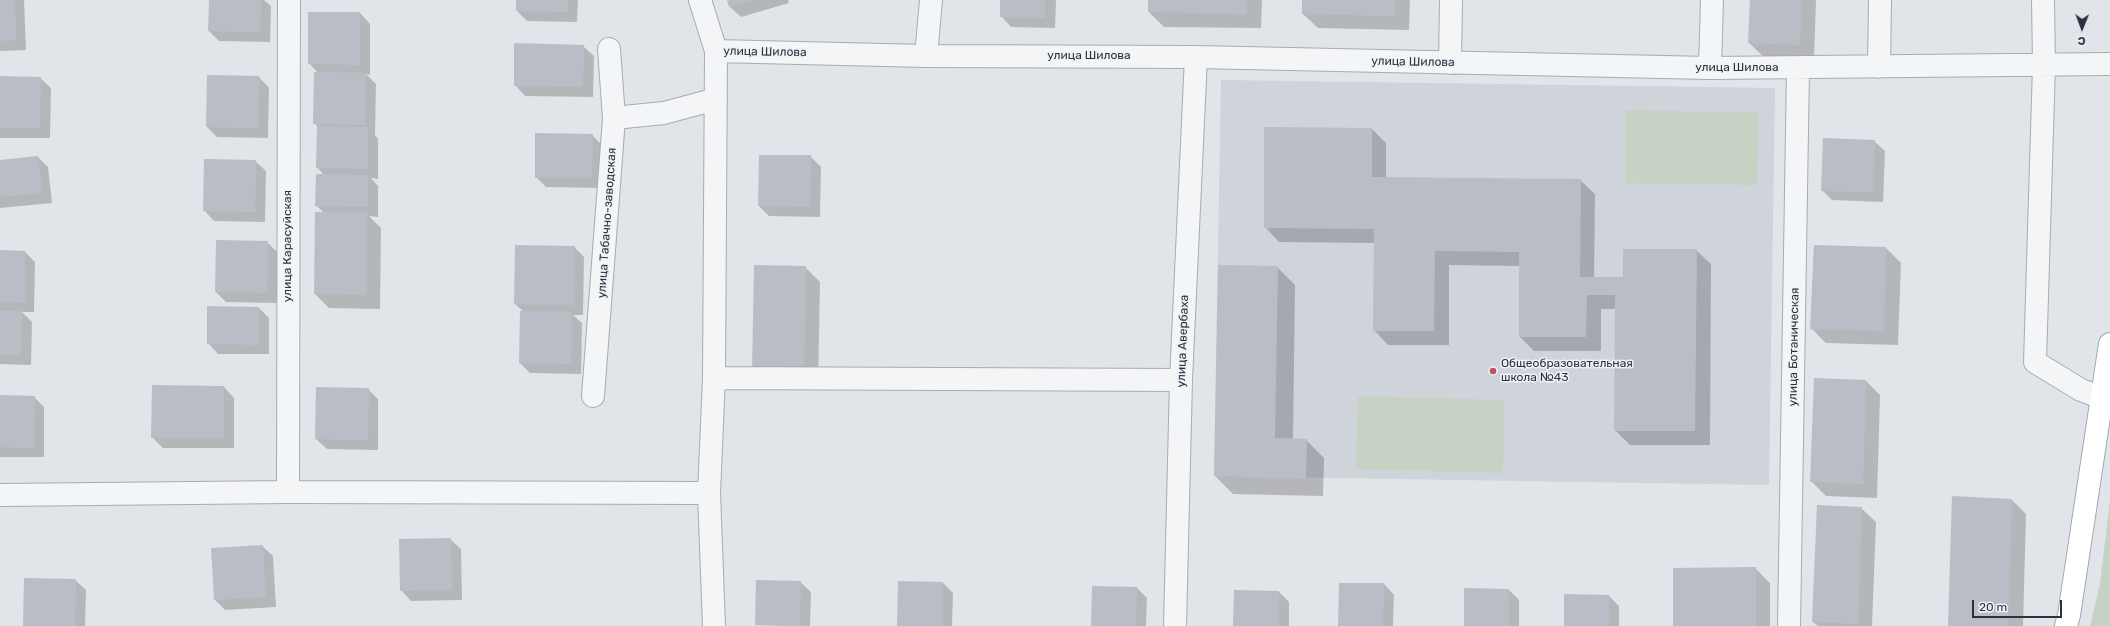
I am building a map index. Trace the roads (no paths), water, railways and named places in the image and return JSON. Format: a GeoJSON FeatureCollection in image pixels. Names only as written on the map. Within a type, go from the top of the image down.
{"type":"FeatureCollection","features":[{"type":"Feature","properties":{"kind":"main road"},"geometry":{"type":"LineString","coordinates":[[2066,626],[2069,615],[2110,344]]}},
{"type":"Feature","properties":{"kind":"street","name":"улица Карасуйская"},"geometry":{"type":"LineString","coordinates":[[288,492],[289,0]]}},
{"type":"Feature","properties":{"kind":"street"},"geometry":{"type":"LineString","coordinates":[[700,0],[716,51],[714,378],[709,493],[714,626]]}},
{"type":"Feature","properties":{"kind":"street"},"geometry":{"type":"LineString","coordinates":[[926,56],[931,0]]}},
{"type":"Feature","properties":{"kind":"street"},"geometry":{"type":"LineString","coordinates":[[1450,63],[1451,0]]}},
{"type":"Feature","properties":{"kind":"street"},"geometry":{"type":"LineString","coordinates":[[1710,68],[1712,0]]}},
{"type":"Feature","properties":{"kind":"street"},"geometry":{"type":"LineString","coordinates":[[1879,67],[1880,0]]}},
{"type":"Feature","properties":{"kind":"street"},"geometry":{"type":"LineString","coordinates":[[2043,0],[2044,65],[2035,362],[2081,390],[2102,398]]}},
{"type":"Feature","properties":{"kind":"street","name":"улица Табачно-заводская"},"geometry":{"type":"LineString","coordinates":[[594,396],[614,118],[609,49]]}},
{"type":"Feature","properties":{"kind":"street","name":"улица Шилова"},"geometry":{"type":"LineString","coordinates":[[716,51],[926,56],[1196,57],[1710,68],[2110,64]]}},
{"type":"Feature","properties":{"kind":"street","name":"улица Авербаха"},"geometry":{"type":"LineString","coordinates":[[1175,626],[1182,380],[1196,57]]}},
{"type":"Feature","properties":{"kind":"street","name":"улица Ботаническая"},"geometry":{"type":"LineString","coordinates":[[1789,626],[1798,68]]}},
{"type":"Feature","properties":{"kind":"street"},"geometry":{"type":"LineString","coordinates":[[614,118],[664,113],[716,99]]}},
{"type":"Feature","properties":{"kind":"street"},"geometry":{"type":"LineString","coordinates":[[714,378],[1182,380]]}},
{"type":"Feature","properties":{"kind":"street"},"geometry":{"type":"LineString","coordinates":[[0,495],[288,492],[709,493]]}},
{"type":"Feature","properties":{"kind":"place","name":"Общеобразовательная школа №43"},"geometry":{"type":"Point","coordinates":[1493,371]}}]}
